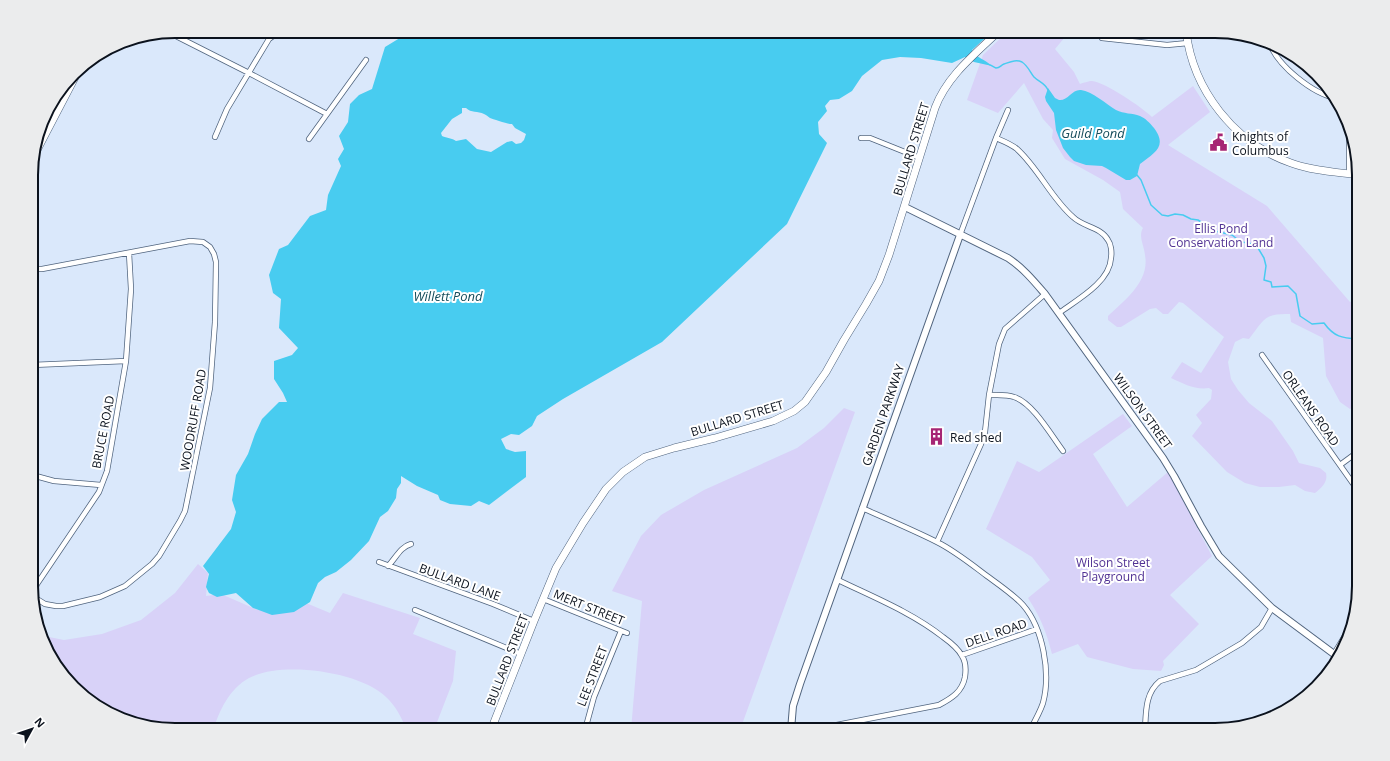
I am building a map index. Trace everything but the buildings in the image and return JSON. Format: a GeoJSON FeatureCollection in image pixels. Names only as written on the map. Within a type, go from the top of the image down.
{"type":"FeatureCollection","features":[{"type":"Feature","properties":{"kind":"main road","name":"BULLARD STREET"},"geometry":{"type":"LineString","coordinates":[[494,723],[556,568],[583,523],[606,489],[626,469],[645,457],[773,421],[794,411],[805,402],[826,372],[879,281],[905,207],[938,100],[946,85],[968,61],[993,38]]}},
{"type":"Feature","properties":{"kind":"main road"},"geometry":{"type":"LineString","coordinates":[[1187,38],[1196,70],[1204,89],[1216,107],[1240,133],[1258,146],[1288,162],[1316,169],[1349,174]]}},
{"type":"Feature","properties":{"kind":"main road"},"geometry":{"type":"LineString","coordinates":[[44,137],[70,88]]}},
{"type":"Feature","properties":{"kind":"street"},"geometry":{"type":"LineString","coordinates":[[180,38],[249,72],[327,114]]}},
{"type":"Feature","properties":{"kind":"street"},"geometry":{"type":"LineString","coordinates":[[215,137],[227,109],[270,38]]}},
{"type":"Feature","properties":{"kind":"street"},"geometry":{"type":"LineString","coordinates":[[1102,38],[1167,44],[1188,43]]}},
{"type":"Feature","properties":{"kind":"street"},"geometry":{"type":"LineString","coordinates":[[1275,52],[1282,62],[1297,78],[1326,95]]}},
{"type":"Feature","properties":{"kind":"street"},"geometry":{"type":"LineString","coordinates":[[309,139],[366,60]]}},
{"type":"Feature","properties":{"kind":"street","name":"GARDEN PARKWAY"},"geometry":{"type":"LineString","coordinates":[[794,723],[793,706],[796,694],[960,235],[1008,110]]}},
{"type":"Feature","properties":{"kind":"street"},"geometry":{"type":"LineString","coordinates":[[861,138],[870,138],[920,158]]}},
{"type":"Feature","properties":{"kind":"street"},"geometry":{"type":"LineString","coordinates":[[996,138],[1017,149],[1073,218],[1102,233],[1108,240],[1111,247],[1112,258],[1109,270],[1105,276],[1059,313]]}},
{"type":"Feature","properties":{"kind":"street"},"geometry":{"type":"LineString","coordinates":[[1349,174],[1350,151]]}},
{"type":"Feature","properties":{"kind":"street","name":"WILSON STREET"},"geometry":{"type":"LineString","coordinates":[[905,207],[1008,258],[1022,268],[1045,294],[1163,458],[1181,487],[1201,526],[1219,556],[1272,608],[1334,654]]}},
{"type":"Feature","properties":{"kind":"street","name":"WOODRUFF ROAD"},"geometry":{"type":"LineString","coordinates":[[38,269],[177,243],[197,241],[203,242],[210,247],[216,262],[214,341],[210,388],[188,498],[180,521],[159,556],[152,564],[125,586],[100,596],[63,606],[45,604],[39,600]]}},
{"type":"Feature","properties":{"kind":"street","name":"BRUCE ROAD"},"geometry":{"type":"LineString","coordinates":[[38,583],[99,492],[107,471],[126,361],[131,289],[129,253]]}},
{"type":"Feature","properties":{"kind":"street"},"geometry":{"type":"LineString","coordinates":[[937,542],[985,432],[989,395],[999,344],[1005,329],[1045,294]]}},
{"type":"Feature","properties":{"kind":"street","name":"ORLEANS ROAD"},"geometry":{"type":"LineString","coordinates":[[1262,355],[1352,482]]}},
{"type":"Feature","properties":{"kind":"street"},"geometry":{"type":"LineString","coordinates":[[38,365],[126,361]]}},
{"type":"Feature","properties":{"kind":"street"},"geometry":{"type":"LineString","coordinates":[[989,395],[1013,396],[1020,400],[1038,418],[1063,451]]}},
{"type":"Feature","properties":{"kind":"street"},"geometry":{"type":"LineString","coordinates":[[1340,465],[1352,456]]}},
{"type":"Feature","properties":{"kind":"street"},"geometry":{"type":"LineString","coordinates":[[38,477],[54,481],[101,484]]}},
{"type":"Feature","properties":{"kind":"street"},"geometry":{"type":"LineString","coordinates":[[862,508],[937,542],[953,551],[995,581],[1022,605],[1037,629],[1044,654],[1046,672],[1046,689],[1043,703],[1033,723]]}},
{"type":"Feature","properties":{"kind":"street"},"geometry":{"type":"LineString","coordinates":[[388,566],[398,553],[407,545],[411,544]]}},
{"type":"Feature","properties":{"kind":"street","name":"BULLARD LANE"},"geometry":{"type":"LineString","coordinates":[[379,562],[493,604],[534,621]]}},
{"type":"Feature","properties":{"kind":"street"},"geometry":{"type":"LineString","coordinates":[[838,580],[922,621],[950,642],[962,655],[966,671],[961,689],[955,696],[939,705],[847,723]]}},
{"type":"Feature","properties":{"kind":"street","name":"MERT STREET"},"geometry":{"type":"LineString","coordinates":[[543,599],[627,633]]}},
{"type":"Feature","properties":{"kind":"street"},"geometry":{"type":"LineString","coordinates":[[1146,723],[1148,697],[1151,690],[1160,681],[1196,670],[1242,643],[1261,627],[1272,608]]}},
{"type":"Feature","properties":{"kind":"street"},"geometry":{"type":"LineString","coordinates":[[415,610],[521,654]]}},
{"type":"Feature","properties":{"kind":"street","name":"DELL ROAD"},"geometry":{"type":"LineString","coordinates":[[962,655],[1037,629]]}},
{"type":"Feature","properties":{"kind":"street","name":"LEE STREET"},"geometry":{"type":"LineString","coordinates":[[587,723],[594,697],[621,631]]}},
{"type":"Feature","properties":{"kind":"green space","name":"Ellis Pond Conservation Land"},"geometry":{"type":"Polygon","coordinates":[[[1001,38],[1064,38],[1055,49],[1074,72],[1080,84],[1092,81],[1098,82],[1114,90],[1152,117],[1193,86],[1210,112],[1168,145],[1267,206],[1350,302],[1352,301],[1352,408],[1350,409],[1340,402],[1326,376],[1323,338],[1291,322],[1290,314],[1270,316],[1262,322],[1249,339],[1243,338],[1235,342],[1228,362],[1231,379],[1238,390],[1249,403],[1272,421],[1293,451],[1299,463],[1320,468],[1326,473],[1325,482],[1315,493],[1305,491],[1295,485],[1260,487],[1245,483],[1227,472],[1192,436],[1202,423],[1196,415],[1211,399],[1212,390],[1209,388],[1190,386],[1171,378],[1182,362],[1201,373],[1224,337],[1183,303],[1179,302],[1168,314],[1163,314],[1156,308],[1150,309],[1121,327],[1117,327],[1108,320],[1108,316],[1135,289],[1144,273],[1146,264],[1141,234],[1143,228],[1123,209],[1120,192],[1103,180],[1065,159],[1052,138],[1053,130],[1043,119],[1024,83],[998,113],[967,100],[983,55],[1001,38]]]}},
{"type":"Feature","properties":{"kind":"green space"},"geometry":{"type":"Polygon","coordinates":[[[844,408],[855,412],[743,723],[632,723],[642,601],[612,591],[641,536],[661,515],[704,490],[797,448],[824,428],[844,408]]]}},
{"type":"Feature","properties":{"kind":"green space","name":"Wilson Street Playground"},"geometry":{"type":"Polygon","coordinates":[[[1123,414],[1132,426],[1093,454],[1127,507],[1168,472],[1212,556],[1170,595],[1199,624],[1163,661],[1164,665],[1161,671],[1133,669],[1087,657],[1078,644],[1052,654],[1043,625],[1028,598],[1050,580],[1032,557],[986,529],[1017,461],[1039,472],[1123,414]]]}},
{"type":"Feature","properties":{"kind":"green space"},"geometry":{"type":"Polygon","coordinates":[[[198,564],[208,573],[206,596],[221,594],[258,610],[306,603],[330,613],[343,593],[420,618],[413,634],[456,651],[453,681],[437,723],[404,723],[390,700],[374,688],[339,675],[319,671],[299,670],[280,670],[263,673],[249,678],[231,694],[216,723],[157,722],[123,713],[99,700],[72,676],[61,662],[48,638],[48,637],[64,640],[102,634],[141,620],[175,593],[198,564]]]}},
{"type":"Feature","properties":{"kind":"water","name":"Willett Pond"},"geometry":{"type":"Polygon","coordinates":[[[400,38],[985,38],[972,50],[976,55],[992,66],[974,62],[965,57],[952,63],[921,58],[900,57],[882,60],[862,76],[852,91],[839,99],[830,100],[825,106],[827,111],[818,122],[819,134],[827,143],[787,224],[662,342],[563,399],[537,416],[532,426],[519,435],[511,434],[501,439],[506,449],[515,452],[526,451],[526,477],[489,505],[479,501],[471,506],[450,504],[440,500],[438,495],[417,486],[401,476],[401,483],[397,489],[396,498],[388,511],[380,517],[369,541],[351,560],[336,572],[325,577],[318,583],[310,602],[294,612],[272,615],[253,608],[236,593],[217,597],[209,593],[206,587],[209,574],[203,566],[231,529],[236,512],[232,500],[236,475],[248,454],[262,419],[279,402],[287,402],[274,379],[274,361],[292,355],[298,348],[279,328],[281,299],[273,293],[269,275],[279,249],[288,245],[310,216],[326,210],[328,195],[341,166],[338,159],[344,149],[339,136],[348,122],[350,104],[359,95],[372,89],[385,47],[400,38]],[[462,108],[462,113],[452,119],[441,133],[442,136],[456,141],[466,139],[477,149],[491,152],[507,142],[512,141],[516,144],[521,143],[524,140],[526,134],[515,128],[512,124],[490,118],[482,113],[470,111],[466,108],[462,108]]]}},
{"type":"Feature","properties":{"kind":"water","name":"Guild Pond"},"geometry":{"type":"Polygon","coordinates":[[[1048,88],[1055,98],[1059,100],[1065,99],[1075,91],[1085,91],[1094,95],[1116,110],[1137,115],[1146,119],[1154,128],[1160,140],[1158,149],[1140,164],[1137,176],[1130,180],[1126,180],[1102,166],[1086,165],[1074,161],[1063,148],[1056,130],[1054,113],[1045,97],[1048,88]]]}},
{"type":"Feature","properties":{"kind":"waterway"},"geometry":{"type":"LineString","coordinates":[[990,65],[999,68],[1004,64],[1013,61],[1022,62],[1034,77],[1044,84],[1048,90]]}},
{"type":"Feature","properties":{"kind":"waterway"},"geometry":{"type":"LineString","coordinates":[[1137,175],[1141,180],[1151,205],[1162,215],[1183,215],[1191,219],[1198,220],[1215,231],[1232,235],[1241,242],[1249,243],[1258,248],[1264,258],[1266,266],[1264,280],[1271,282],[1272,287],[1288,286],[1296,294],[1300,316],[1312,324],[1324,323],[1335,334],[1352,338]]}},
{"type":"Feature","properties":{"kind":"place","name":"Knights of Columbus"},"geometry":{"type":"Point","coordinates":[1219,143]}},
{"type":"Feature","properties":{"kind":"place","name":"Red shed"},"geometry":{"type":"Point","coordinates":[937,437]}}]}
